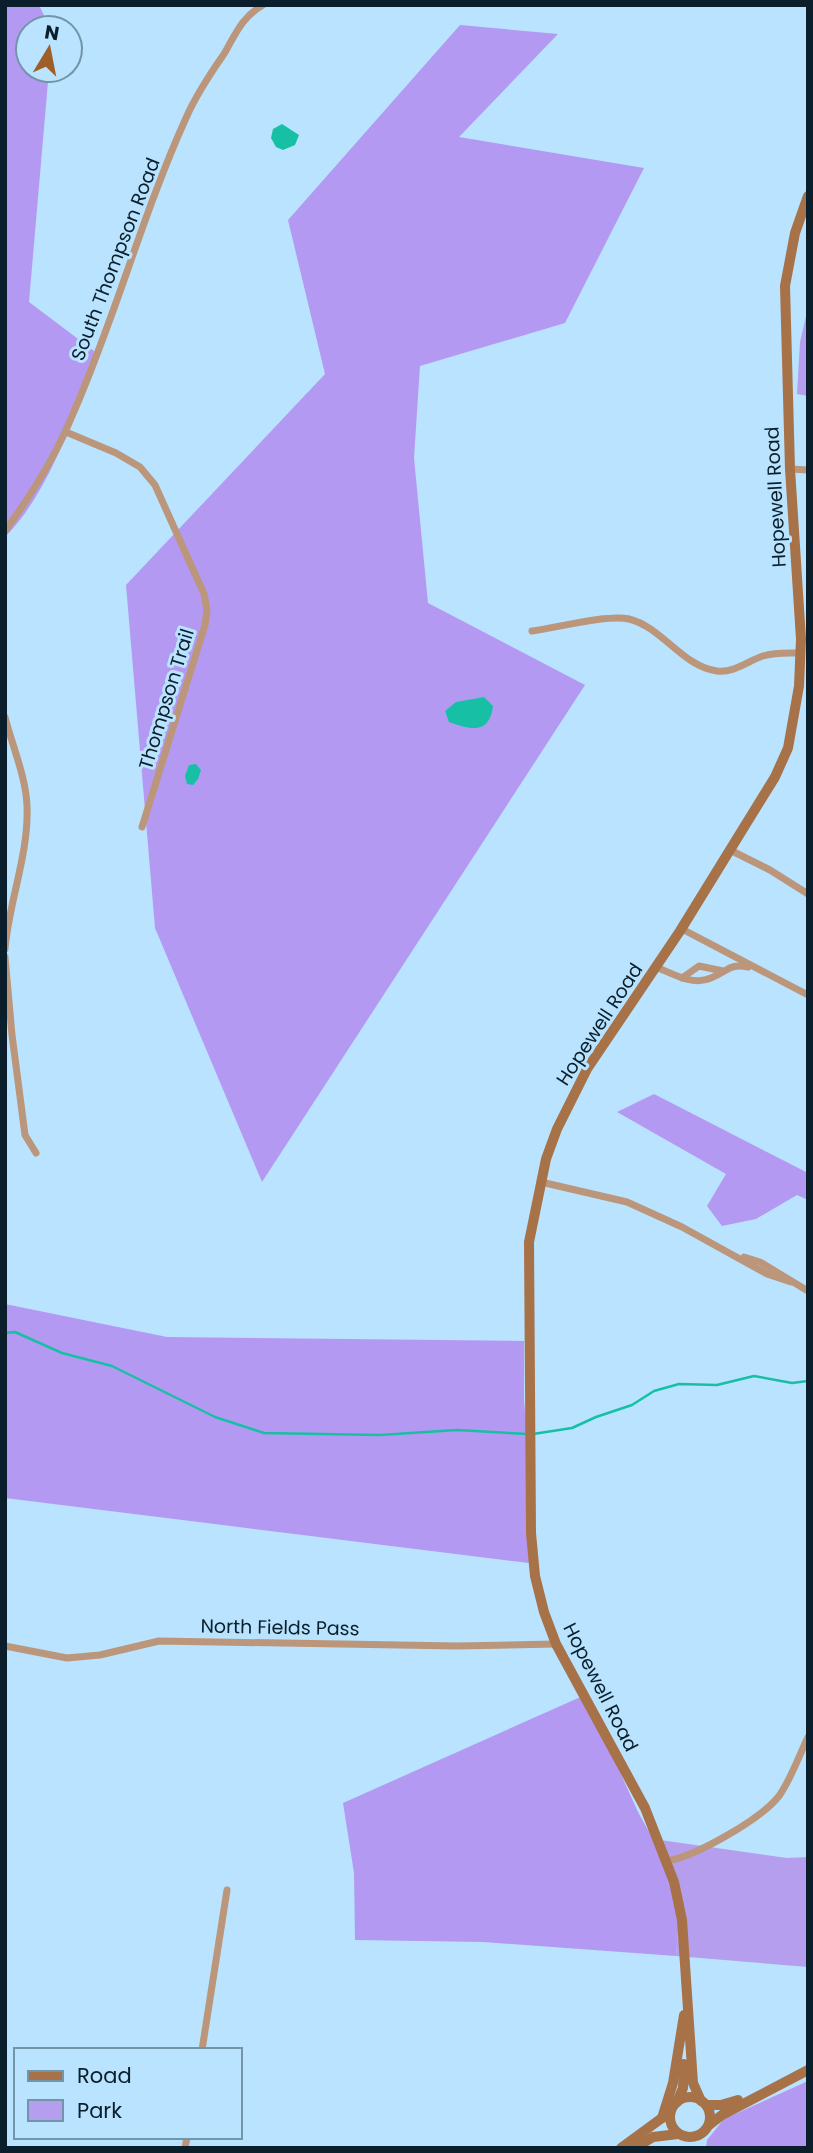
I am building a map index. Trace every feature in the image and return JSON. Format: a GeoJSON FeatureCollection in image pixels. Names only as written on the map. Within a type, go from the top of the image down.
{"type":"FeatureCollection","features":[{"type":"Feature","properties":{"kind":"street"},"geometry":{"type":"LineString","coordinates":[[244,5],[249,13]]}},
{"type":"Feature","properties":{"kind":"street","name":"South Thompson Road"},"geometry":{"type":"LineString","coordinates":[[5,531],[30,497],[66,432],[144,221],[186,117],[249,13],[263,5]]}},
{"type":"Feature","properties":{"kind":"street","name":"Hopewell Road"},"geometry":{"type":"LineString","coordinates":[[704,2103],[693,2083],[682,1920],[674,1882],[645,1808],[556,1644],[535,1576],[531,1533],[529,1242],[541,1182],[557,1129],[572,1096],[587,1069],[682,929],[775,778],[788,748],[799,686],[800,653],[790,469],[785,286],[795,233],[808,196]]}},
{"type":"Feature","properties":{"kind":"street","name":"Thompson Trail"},"geometry":{"type":"LineString","coordinates":[[66,432],[116,453],[140,467],[155,485],[204,594],[207,610],[205,625],[142,827]]}},
{"type":"Feature","properties":{"kind":"street"},"geometry":{"type":"LineString","coordinates":[[790,469],[808,470]]}},
{"type":"Feature","properties":{"kind":"street"},"geometry":{"type":"LineString","coordinates":[[532,632],[626,618],[644,626],[699,665],[718,671],[736,668],[761,656],[800,653]]}},
{"type":"Feature","properties":{"kind":"street"},"geometry":{"type":"LineString","coordinates":[[5,717],[23,780],[27,806],[5,949]]}},
{"type":"Feature","properties":{"kind":"street"},"geometry":{"type":"LineString","coordinates":[[730,850],[770,870],[808,894]]}},
{"type":"Feature","properties":{"kind":"street"},"geometry":{"type":"LineString","coordinates":[[682,929],[808,995]]}},
{"type":"Feature","properties":{"kind":"street"},"geometry":{"type":"LineString","coordinates":[[5,957],[25,1135],[36,1153]]}},
{"type":"Feature","properties":{"kind":"street"},"geometry":{"type":"LineString","coordinates":[[656,967],[696,981],[711,978],[737,965],[756,969]]}},
{"type":"Feature","properties":{"kind":"street"},"geometry":{"type":"LineString","coordinates":[[682,978],[699,966],[723,971]]}},
{"type":"Feature","properties":{"kind":"street"},"geometry":{"type":"LineString","coordinates":[[541,1182],[627,1202],[737,1256],[760,1262],[808,1290]]}},
{"type":"Feature","properties":{"kind":"street","name":"North Fields Pass"},"geometry":{"type":"LineString","coordinates":[[5,1646],[67,1658],[100,1655],[159,1641],[457,1646],[556,1644]]}},
{"type":"Feature","properties":{"kind":"street"},"geometry":{"type":"LineString","coordinates":[[666,1861],[682,1858],[711,1845],[767,1807],[778,1796],[808,1737]]}},
{"type":"Feature","properties":{"kind":"street"},"geometry":{"type":"LineString","coordinates":[[201,2048],[227,1890]]}},
{"type":"Feature","properties":{"kind":"street","name":"Hopewell Road"},"geometry":{"type":"LineString","coordinates":[[670,2110],[684,2081],[684,2015],[687,1998]]}},
{"type":"Feature","properties":{"kind":"street"},"geometry":{"type":"LineString","coordinates":[[684,2015],[670,2110],[671,2124],[689,2148]]}},
{"type":"Feature","properties":{"kind":"street"},"geometry":{"type":"LineString","coordinates":[[635,2148],[653,2137],[694,2137],[722,2115],[808,2070]]}},
{"type":"Feature","properties":{"kind":"street"},"geometry":{"type":"LineString","coordinates":[[621,2148],[689,2097],[704,2103],[726,2104],[779,2084]]}},
{"type":"Feature","properties":{"kind":"street"},"geometry":{"type":"LineString","coordinates":[[699,2148],[709,2112],[704,2103]]}},
{"type":"Feature","properties":{"kind":"green space"},"geometry":{"type":"Polygon","coordinates":[[[808,308],[808,396],[797,394],[800,342],[808,308]]]}},
{"type":"Feature","properties":{"kind":"green space"},"geometry":{"type":"Polygon","coordinates":[[[653,1839],[787,1858],[808,1857],[808,1967],[676,1956],[680,1908],[653,1839]]]}},
{"type":"Feature","properties":{"kind":"shaded area"},"geometry":{"type":"Polygon","coordinates":[[[5,5],[39,5],[43,14],[14,14],[14,84],[48,84],[29,302],[98,354],[48,474],[36,497],[5,537],[5,5]]]}},
{"type":"Feature","properties":{"kind":"shaded area"},"geometry":{"type":"Polygon","coordinates":[[[460,25],[558,34],[459,137],[644,168],[565,323],[420,366],[414,458],[428,603],[585,685],[262,1182],[155,928],[126,585],[325,374],[288,220],[460,25]]]}},
{"type":"Feature","properties":{"kind":"shaded area"},"geometry":{"type":"Polygon","coordinates":[[[282,124],[299,135],[295,145],[283,150],[276,147],[271,138],[273,129],[282,124]]]}},
{"type":"Feature","properties":{"kind":"shaded area"},"geometry":{"type":"Polygon","coordinates":[[[484,697],[493,706],[491,716],[483,726],[471,728],[449,722],[445,711],[456,702],[484,697]]]}},
{"type":"Feature","properties":{"kind":"shaded area"},"geometry":{"type":"Polygon","coordinates":[[[196,764],[201,770],[198,779],[193,785],[187,784],[185,776],[189,765],[196,764]]]}},
{"type":"Feature","properties":{"kind":"shaded area"},"geometry":{"type":"Polygon","coordinates":[[[654,1094],[808,1173],[808,1200],[797,1195],[756,1219],[722,1226],[707,1206],[726,1174],[617,1112],[654,1094]]]}},
{"type":"Feature","properties":{"kind":"shaded area"},"geometry":{"type":"Polygon","coordinates":[[[5,1304],[167,1337],[524,1341],[524,1400],[529,1455],[529,1563],[5,1498],[5,1304]]]}},
{"type":"Feature","properties":{"kind":"shaded area"},"geometry":{"type":"Polygon","coordinates":[[[585,1695],[653,1839],[680,1908],[676,1956],[483,1942],[355,1940],[354,1873],[343,1803],[585,1695]]]}},
{"type":"Feature","properties":{"kind":"shaded area"},"geometry":{"type":"Polygon","coordinates":[[[808,2081],[808,2148],[706,2148],[707,2140],[724,2119],[808,2081]]]}},
{"type":"Feature","properties":{"kind":"waterway"},"geometry":{"type":"LineString","coordinates":[[5,1333],[15,1332],[62,1353],[112,1366],[215,1417],[264,1433],[380,1435],[457,1430],[527,1434]]}},
{"type":"Feature","properties":{"kind":"waterway"},"geometry":{"type":"LineString","coordinates":[[533,1434],[572,1428],[632,1405],[654,1391],[679,1384],[717,1385],[754,1376],[792,1383],[808,1381]]}}]}
